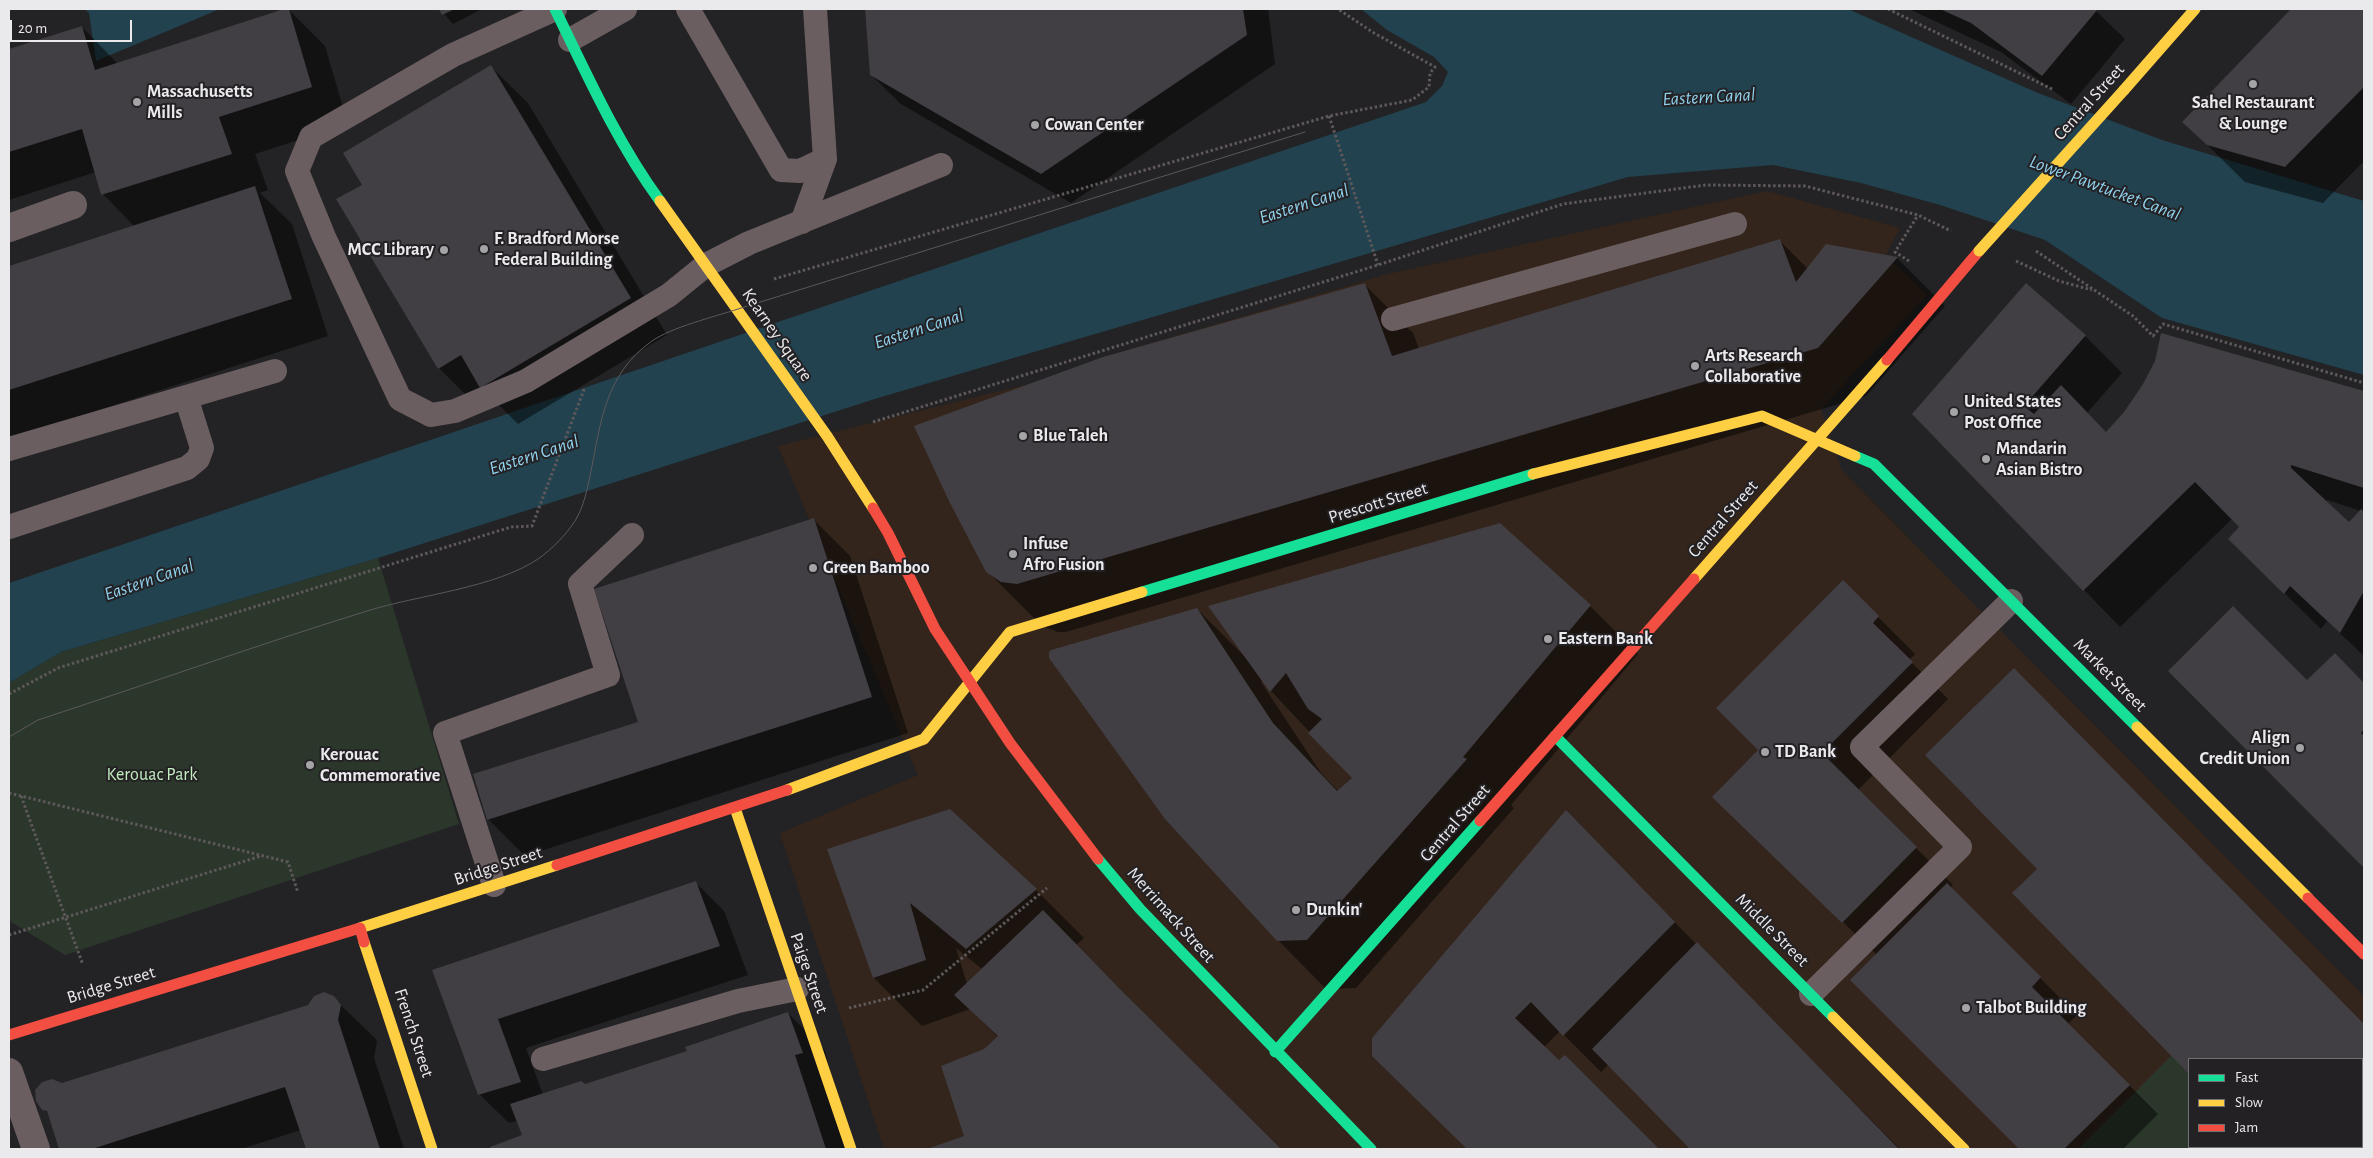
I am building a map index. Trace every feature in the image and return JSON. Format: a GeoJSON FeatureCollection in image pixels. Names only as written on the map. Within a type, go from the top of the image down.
{"type":"FeatureCollection","features":[{"type":"Feature","properties":{"kind":"main road","name":"Kearney Square"},"geometry":{"type":"LineString","coordinates":[[555,9],[601,104],[639,172],[828,436],[888,532],[935,629],[970,682]]}},
{"type":"Feature","properties":{"kind":"main road","name":"Central Street"},"geometry":{"type":"LineString","coordinates":[[1275,1052],[1871,380],[1978,251],[2195,9]]}},
{"type":"Feature","properties":{"kind":"main road","name":"Prescott Street"},"geometry":{"type":"LineString","coordinates":[[970,682],[1010,632],[1521,477],[1762,416],[1818,440]]}},
{"type":"Feature","properties":{"kind":"main road","name":"Market Street"},"geometry":{"type":"LineString","coordinates":[[1818,440],[1874,464],[2364,954]]}},
{"type":"Feature","properties":{"kind":"main road","name":"Bridge Street"},"geometry":{"type":"LineString","coordinates":[[9,1035],[360,928],[735,808],[924,739],[970,682]]}},
{"type":"Feature","properties":{"kind":"main road","name":"Merrimack Street"},"geometry":{"type":"LineString","coordinates":[[970,682],[1010,743],[1089,849],[1140,909],[1275,1052],[1371,1149]]}},
{"type":"Feature","properties":{"kind":"main road","name":"Middle Street"},"geometry":{"type":"LineString","coordinates":[[1555,736],[1964,1149]]}},
{"type":"Feature","properties":{"kind":"main road","name":"Paige Street"},"geometry":{"type":"LineString","coordinates":[[735,808],[851,1149]]}},
{"type":"Feature","properties":{"kind":"main road","name":"French Street"},"geometry":{"type":"LineString","coordinates":[[360,928],[432,1149]]}},
{"type":"Feature","properties":{"kind":"street"},"geometry":{"type":"LineString","coordinates":[[9,228],[73,205]]}},
{"type":"Feature","properties":{"kind":"street"},"geometry":{"type":"LineString","coordinates":[[9,1072],[36,1149]]}},
{"type":"Feature","properties":{"kind":"lane"},"geometry":{"type":"LineString","coordinates":[[555,9],[453,55],[311,137],[297,171],[324,237],[400,399],[431,415],[455,411],[526,381],[669,296],[706,264],[749,243],[941,165]]}},
{"type":"Feature","properties":{"kind":"lane"},"geometry":{"type":"LineString","coordinates":[[570,40],[625,9]]}},
{"type":"Feature","properties":{"kind":"lane"},"geometry":{"type":"LineString","coordinates":[[688,9],[781,170],[800,171],[824,159]]}},
{"type":"Feature","properties":{"kind":"lane"},"geometry":{"type":"LineString","coordinates":[[802,222],[824,159],[815,9]]}},
{"type":"Feature","properties":{"kind":"lane"},"geometry":{"type":"LineString","coordinates":[[1393,319],[1735,224]]}},
{"type":"Feature","properties":{"kind":"lane"},"geometry":{"type":"LineString","coordinates":[[9,449],[275,371]]}},
{"type":"Feature","properties":{"kind":"lane"},"geometry":{"type":"LineString","coordinates":[[9,527],[187,468],[198,458],[202,448],[186,397]]}},
{"type":"Feature","properties":{"kind":"lane"},"geometry":{"type":"LineString","coordinates":[[494,885],[445,734],[608,675],[580,584],[632,535]]}},
{"type":"Feature","properties":{"kind":"lane"},"geometry":{"type":"LineString","coordinates":[[1810,994],[1960,847],[1862,747],[2011,601]]}},
{"type":"Feature","properties":{"kind":"lane"},"geometry":{"type":"LineString","coordinates":[[542,1059],[738,1001],[797,990]]}},
{"type":"Feature","properties":{"kind":"path"},"geometry":{"type":"LineString","coordinates":[[774,278],[1329,116],[1412,100],[1429,87],[1430,73],[1435,67],[1374,34],[1338,9]]}},
{"type":"Feature","properties":{"kind":"path"},"geometry":{"type":"LineString","coordinates":[[1888,9],[2054,90]]}},
{"type":"Feature","properties":{"kind":"path"},"geometry":{"type":"LineString","coordinates":[[1329,116],[1378,265]]}},
{"type":"Feature","properties":{"kind":"path"},"geometry":{"type":"LineString","coordinates":[[873,422],[1378,265],[1563,204],[1706,185],[1805,186],[1918,215],[1895,252],[1909,261]]}},
{"type":"Feature","properties":{"kind":"path"},"geometry":{"type":"LineString","coordinates":[[2036,251],[2133,316],[2153,336],[2162,324],[2364,383]]}},
{"type":"Feature","properties":{"kind":"path"},"geometry":{"type":"LineString","coordinates":[[9,694],[58,668],[511,527],[532,526],[587,379]]}},
{"type":"Feature","properties":{"kind":"path"},"geometry":{"type":"LineString","coordinates":[[9,793],[288,862],[298,893]]}},
{"type":"Feature","properties":{"kind":"path"},"geometry":{"type":"LineString","coordinates":[[20,796],[83,965]]}},
{"type":"Feature","properties":{"kind":"path"},"geometry":{"type":"LineString","coordinates":[[9,935],[262,856]]}},
{"type":"Feature","properties":{"kind":"path"},"geometry":{"type":"LineString","coordinates":[[849,1008],[923,990],[1047,888]]}},
{"type":"Feature","properties":{"kind":"shaded area"},"geometry":{"type":"Polygon","coordinates":[[[1767,191],[1900,228],[1886,255],[1927,295],[1821,409],[1842,471],[2364,996],[2364,1149],[884,1149],[780,833],[918,775],[778,446],[1097,367],[1103,357],[1388,274],[1767,191]]]}},
{"type":"Feature","properties":{"kind":"green space","name":"Kerouac Park"},"geometry":{"type":"Polygon","coordinates":[[[378,558],[459,824],[65,955],[11,922],[9,915],[9,683],[61,652],[378,558]]]}},
{"type":"Feature","properties":{"kind":"green space"},"geometry":{"type":"Polygon","coordinates":[[[2174,1053],[2188,1067],[2188,1148],[2246,1148],[2244,1149],[2078,1149],[2174,1053]]]}},
{"type":"Feature","properties":{"kind":"water"},"geometry":{"type":"Polygon","coordinates":[[[84,9],[220,9],[96,61],[89,13],[84,9]]]}},
{"type":"Feature","properties":{"kind":"water"},"geometry":{"type":"Polygon","coordinates":[[[1361,9],[1848,9],[2038,93],[2162,140],[2364,201],[2364,375],[2162,318],[2045,240],[1940,205],[1861,183],[1773,165],[1628,177],[878,398],[378,558],[61,652],[9,683],[9,583],[1426,102],[1442,86],[1448,72],[1434,57],[1387,30],[1361,9]]]}},
{"type":"Feature","properties":{"kind":"building","name":"Massachusetts Mills"},"geometry":{"type":"Polygon","coordinates":[[[289,9],[312,87],[219,117],[232,154],[101,195],[82,129],[9,152],[9,49],[82,26],[95,70],[289,9]]]}},
{"type":"Feature","properties":{"kind":"building"},"geometry":{"type":"Polygon","coordinates":[[[439,9],[455,9],[442,15],[439,9]]]}},
{"type":"Feature","properties":{"kind":"building","name":"Cowan Center"},"geometry":{"type":"Polygon","coordinates":[[[865,9],[1243,9],[1247,35],[1041,174],[870,75],[865,9]]]}},
{"type":"Feature","properties":{"kind":"building"},"geometry":{"type":"Polygon","coordinates":[[[1940,9],[2098,9],[2042,76],[1971,23],[1940,9]]]}},
{"type":"Feature","properties":{"kind":"building"},"geometry":{"type":"Polygon","coordinates":[[[2291,9],[2364,9],[2364,87],[2285,167],[2207,145],[2182,122],[2291,9]]]}},
{"type":"Feature","properties":{"kind":"building","name":"F. Bradford Morse Federal Building"},"geometry":{"type":"Polygon","coordinates":[[[491,65],[631,298],[480,388],[461,355],[438,369],[336,199],[362,185],[343,153],[491,65]]]}},
{"type":"Feature","properties":{"kind":"building"},"geometry":{"type":"Polygon","coordinates":[[[255,186],[292,299],[9,390],[9,266],[255,186]]]}},
{"type":"Feature","properties":{"kind":"building"},"geometry":{"type":"Polygon","coordinates":[[[1780,239],[1796,282],[1826,244],[1898,257],[1818,348],[1017,584],[1001,582],[986,572],[950,503],[914,426],[1103,357],[1365,283],[1392,356],[1780,239]]]}},
{"type":"Feature","properties":{"kind":"building"},"geometry":{"type":"Polygon","coordinates":[[[2026,283],[2086,335],[2024,406],[2034,414],[2061,385],[2106,432],[2124,412],[2143,384],[2155,361],[2161,333],[2364,391],[2364,488],[2291,465],[2291,468],[2349,522],[2361,509],[2364,512],[2364,591],[2340,633],[2290,586],[2284,594],[2228,539],[2239,527],[2195,482],[2083,591],[1912,414],[2026,283]]]}},
{"type":"Feature","properties":{"kind":"building"},"geometry":{"type":"Polygon","coordinates":[[[814,518],[872,697],[487,820],[473,774],[638,722],[594,589],[814,518]]]}},
{"type":"Feature","properties":{"kind":"building"},"geometry":{"type":"Polygon","coordinates":[[[1500,523],[1591,605],[1463,757],[1467,759],[1307,940],[1277,941],[1165,819],[1049,658],[1049,652],[1197,608],[1273,723],[1337,791],[1352,778],[1308,733],[1322,719],[1308,709],[1286,673],[1270,692],[1208,606],[1500,523]]]}},
{"type":"Feature","properties":{"kind":"building"},"geometry":{"type":"Polygon","coordinates":[[[1843,580],[1879,616],[1873,623],[1913,662],[1822,753],[1917,847],[1842,923],[1712,797],[1758,750],[1716,708],[1843,580]]]}},
{"type":"Feature","properties":{"kind":"building"},"geometry":{"type":"Polygon","coordinates":[[[2233,606],[2307,680],[2335,653],[2364,683],[2364,729],[2361,733],[2364,736],[2364,868],[2168,671],[2233,606]]]}},
{"type":"Feature","properties":{"kind":"building"},"geometry":{"type":"Polygon","coordinates":[[[2014,668],[2364,1024],[2364,1149],[2280,1148],[2363,1148],[2363,1058],[2188,1058],[2188,1073],[2012,893],[2037,869],[1925,755],[2014,668]]]}},
{"type":"Feature","properties":{"kind":"building"},"geometry":{"type":"Polygon","coordinates":[[[950,809],[1037,889],[966,949],[910,903],[926,960],[873,978],[827,849],[950,809]]]}},
{"type":"Feature","properties":{"kind":"building"},"geometry":{"type":"Polygon","coordinates":[[[1566,810],[1675,922],[1563,1036],[1531,1002],[1515,1018],[1559,1060],[1565,1055],[1659,1149],[1467,1149],[1372,1056],[1372,1038],[1566,810]]]}},
{"type":"Feature","properties":{"kind":"building"},"geometry":{"type":"Polygon","coordinates":[[[696,881],[720,946],[498,1019],[521,1082],[478,1095],[432,970],[696,881]]]}},
{"type":"Feature","properties":{"kind":"building","name":"Talbot Building"},"geometry":{"type":"Polygon","coordinates":[[[1947,883],[2041,977],[2032,987],[2130,1085],[2064,1149],[2019,1149],[1850,980],[1947,883]]]}},
{"type":"Feature","properties":{"kind":"building"},"geometry":{"type":"Polygon","coordinates":[[[1043,910],[1281,1149],[927,1149],[964,1136],[941,1066],[984,1049],[998,1036],[954,995],[1043,910]]]}},
{"type":"Feature","properties":{"kind":"building"},"geometry":{"type":"Polygon","coordinates":[[[1697,942],[1899,1149],[1690,1149],[1592,1049],[1697,942]]]}},
{"type":"Feature","properties":{"kind":"building"},"geometry":{"type":"Polygon","coordinates":[[[324,992],[334,996],[341,1005],[338,1020],[380,1149],[306,1149],[285,1087],[92,1149],[59,1149],[47,1111],[42,1110],[36,1101],[35,1090],[42,1082],[52,1079],[62,1083],[308,1005],[314,996],[324,992]]]}},
{"type":"Feature","properties":{"kind":"building"},"geometry":{"type":"Polygon","coordinates":[[[788,1012],[803,1053],[795,1055],[826,1149],[491,1149],[490,1147],[522,1135],[510,1104],[581,1081],[585,1084],[687,1051],[685,1047],[788,1012]]]}},
{"type":"Feature","properties":{"kind":"tram line"},"geometry":{"type":"LineString","coordinates":[[9,737],[38,720],[367,611],[456,590],[500,577],[538,559],[563,537],[580,511],[588,488],[602,419],[614,385],[636,354],[660,336],[706,319],[1305,132]]}},
{"type":"Feature","properties":{"kind":"traffic: fast"},"geometry":{"type":"LineString","coordinates":[[555,9],[616,132],[644,179],[660,201]]}},
{"type":"Feature","properties":{"kind":"traffic: fast"},"geometry":{"type":"LineString","coordinates":[[1855,456],[1874,464],[2137,727]]}},
{"type":"Feature","properties":{"kind":"traffic: fast"},"geometry":{"type":"LineString","coordinates":[[1142,592],[1533,474]]}},
{"type":"Feature","properties":{"kind":"traffic: fast"},"geometry":{"type":"LineString","coordinates":[[1555,736],[1833,1017]]}},
{"type":"Feature","properties":{"kind":"traffic: fast"},"geometry":{"type":"LineString","coordinates":[[1275,1052],[1480,821]]}},
{"type":"Feature","properties":{"kind":"traffic: fast"},"geometry":{"type":"LineString","coordinates":[[1098,859],[1140,909],[1371,1149]]}},
{"type":"Feature","properties":{"kind":"traffic: slow"},"geometry":{"type":"LineString","coordinates":[[2124,90],[2195,9]]}},
{"type":"Feature","properties":{"kind":"traffic: slow"},"geometry":{"type":"LineString","coordinates":[[1979,251],[2124,90]]}},
{"type":"Feature","properties":{"kind":"traffic: slow"},"geometry":{"type":"LineString","coordinates":[[660,201],[827,436],[873,508]]}},
{"type":"Feature","properties":{"kind":"traffic: slow"},"geometry":{"type":"LineString","coordinates":[[1694,579],[1887,360]]}},
{"type":"Feature","properties":{"kind":"traffic: slow"},"geometry":{"type":"LineString","coordinates":[[1533,474],[1762,416],[1855,456]]}},
{"type":"Feature","properties":{"kind":"traffic: slow"},"geometry":{"type":"LineString","coordinates":[[787,790],[924,739],[1010,632],[1142,592]]}},
{"type":"Feature","properties":{"kind":"traffic: slow"},"geometry":{"type":"LineString","coordinates":[[2137,727],[2308,898]]}},
{"type":"Feature","properties":{"kind":"traffic: slow"},"geometry":{"type":"LineString","coordinates":[[735,808],[851,1149]]}},
{"type":"Feature","properties":{"kind":"traffic: slow"},"geometry":{"type":"LineString","coordinates":[[360,928],[557,865]]}},
{"type":"Feature","properties":{"kind":"traffic: slow"},"geometry":{"type":"LineString","coordinates":[[364,942],[432,1149]]}},
{"type":"Feature","properties":{"kind":"traffic: slow"},"geometry":{"type":"LineString","coordinates":[[1833,1017],[1964,1149]]}},
{"type":"Feature","properties":{"kind":"traffic: jam"},"geometry":{"type":"LineString","coordinates":[[1887,360],[1979,251]]}},
{"type":"Feature","properties":{"kind":"traffic: jam"},"geometry":{"type":"LineString","coordinates":[[873,508],[888,533],[935,629],[1010,743],[1098,859]]}},
{"type":"Feature","properties":{"kind":"traffic: jam"},"geometry":{"type":"LineString","coordinates":[[1480,821],[1694,579]]}},
{"type":"Feature","properties":{"kind":"traffic: jam"},"geometry":{"type":"LineString","coordinates":[[557,865],[787,790]]}},
{"type":"Feature","properties":{"kind":"traffic: jam"},"geometry":{"type":"LineString","coordinates":[[2308,898],[2364,954]]}},
{"type":"Feature","properties":{"kind":"traffic: jam"},"geometry":{"type":"LineString","coordinates":[[9,1035],[360,928],[364,942]]}},
{"type":"Feature","properties":{"kind":"place","name":"Sahel Restaurant & Lounge"},"geometry":{"type":"Point","coordinates":[2253,84]}},
{"type":"Feature","properties":{"kind":"place","name":"Massachusetts Mills"},"geometry":{"type":"Point","coordinates":[137,102]}},
{"type":"Feature","properties":{"kind":"place","name":"Cowan Center"},"geometry":{"type":"Point","coordinates":[1035,125]}},
{"type":"Feature","properties":{"kind":"place","name":"F. Bradford Morse Federal Building"},"geometry":{"type":"Point","coordinates":[484,249]}},
{"type":"Feature","properties":{"kind":"place","name":"MCC Library"},"geometry":{"type":"Point","coordinates":[444,250]}},
{"type":"Feature","properties":{"kind":"place","name":"Arts Research Collaborative"},"geometry":{"type":"Point","coordinates":[1695,366]}},
{"type":"Feature","properties":{"kind":"place","name":"United States Post Office"},"geometry":{"type":"Point","coordinates":[1954,412]}},
{"type":"Feature","properties":{"kind":"place","name":"Blue Taleh"},"geometry":{"type":"Point","coordinates":[1023,436]}},
{"type":"Feature","properties":{"kind":"place","name":"Mandarin Asian Bistro"},"geometry":{"type":"Point","coordinates":[1986,459]}},
{"type":"Feature","properties":{"kind":"place","name":"Infuse Afro Fusion"},"geometry":{"type":"Point","coordinates":[1013,554]}},
{"type":"Feature","properties":{"kind":"place","name":"Green Bamboo"},"geometry":{"type":"Point","coordinates":[813,568]}},
{"type":"Feature","properties":{"kind":"place","name":"Eastern Bank"},"geometry":{"type":"Point","coordinates":[1548,639]}},
{"type":"Feature","properties":{"kind":"place","name":"Align Credit Union"},"geometry":{"type":"Point","coordinates":[2300,748]}},
{"type":"Feature","properties":{"kind":"place","name":"TD Bank"},"geometry":{"type":"Point","coordinates":[1765,752]}},
{"type":"Feature","properties":{"kind":"place","name":"Kerouac Commemorative"},"geometry":{"type":"Point","coordinates":[310,765]}},
{"type":"Feature","properties":{"kind":"place","name":"Dunkin'"},"geometry":{"type":"Point","coordinates":[1296,910]}},
{"type":"Feature","properties":{"kind":"place","name":"Talbot Building"},"geometry":{"type":"Point","coordinates":[1966,1008]}},
{"type":"Feature","properties":{"kind":"water label","name":"Eastern Canal"},"geometry":{"type":"Point","coordinates":[1709,97]}},
{"type":"Feature","properties":{"kind":"water label","name":"Lower Pawtucket Canal"},"geometry":{"type":"Point","coordinates":[2105,188]}},
{"type":"Feature","properties":{"kind":"water label","name":"Eastern Canal"},"geometry":{"type":"Point","coordinates":[1304,204]}},
{"type":"Feature","properties":{"kind":"water label","name":"Eastern Canal"},"geometry":{"type":"Point","coordinates":[919,329]}},
{"type":"Feature","properties":{"kind":"water label","name":"Eastern Canal"},"geometry":{"type":"Point","coordinates":[534,455]}},
{"type":"Feature","properties":{"kind":"water label","name":"Eastern Canal"},"geometry":{"type":"Point","coordinates":[149,580]}}]}
